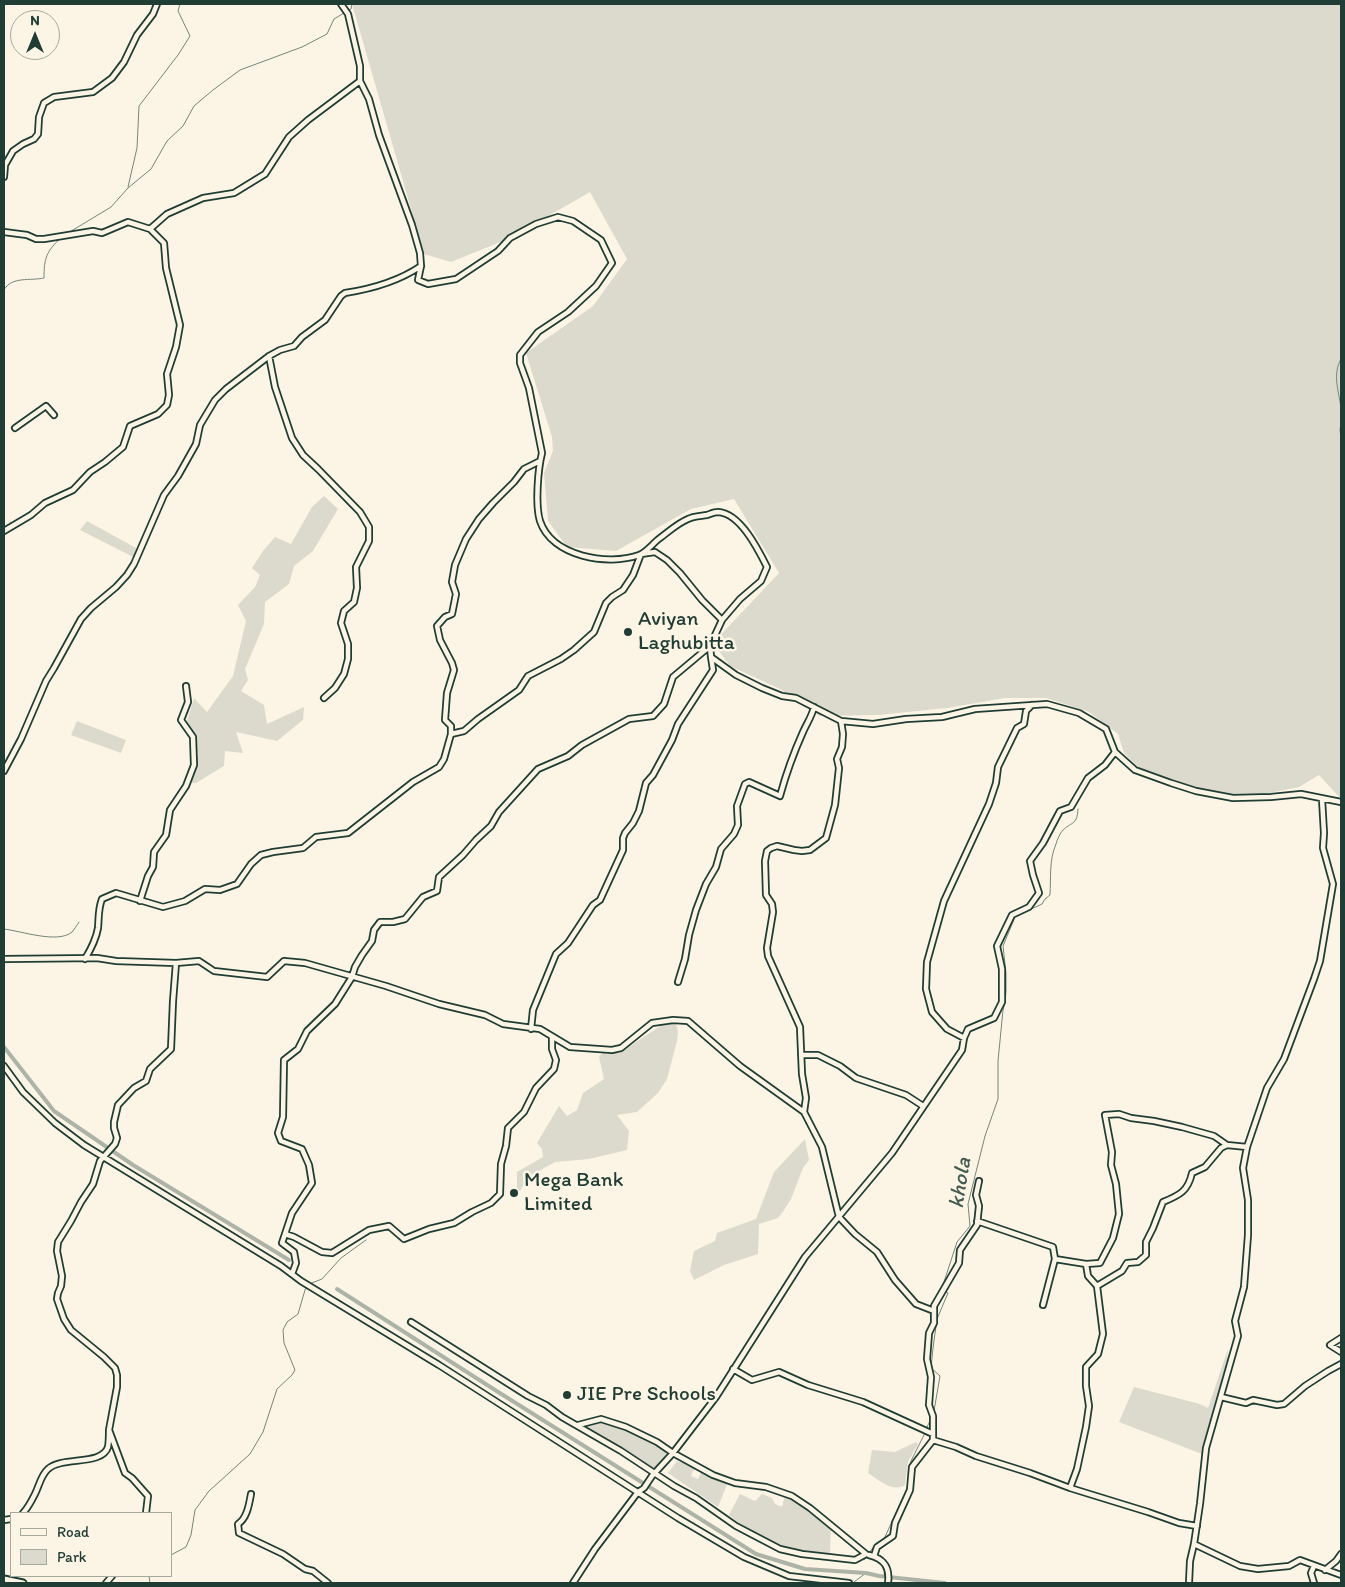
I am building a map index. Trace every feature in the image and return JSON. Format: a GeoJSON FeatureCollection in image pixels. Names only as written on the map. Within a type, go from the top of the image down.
{"type":"FeatureCollection","features":[{"type":"Feature","properties":{"kind":"street"},"geometry":{"type":"LineString","coordinates":[[4,177],[4,164],[13,151],[34,139],[38,134],[39,117],[44,103],[54,97],[93,92],[112,78],[124,62],[137,35],[153,14],[157,4]]}},
{"type":"Feature","properties":{"kind":"street"},"geometry":{"type":"LineString","coordinates":[[341,4],[348,14],[350,21],[360,66],[360,81],[370,99],[379,135],[420,253],[421,266],[418,280],[428,284],[456,280],[498,251],[510,238],[536,224],[558,217],[573,220],[601,240],[612,263],[596,286],[568,312],[538,332],[520,355],[520,363],[529,388],[542,453],[537,505],[544,530],[557,544],[586,558],[622,560],[655,552],[667,560],[722,620]]}},
{"type":"Feature","properties":{"kind":"street"},"geometry":{"type":"LineString","coordinates":[[150,229],[167,214],[203,198],[234,192],[265,174],[289,137],[308,120],[360,81]]}},
{"type":"Feature","properties":{"kind":"street"},"geometry":{"type":"LineString","coordinates":[[4,232],[44,239],[93,231],[102,233],[128,222],[150,229],[164,243],[166,268],[180,325],[168,374],[167,406],[158,414],[130,426],[123,447],[90,472],[74,490],[45,503],[31,515],[4,531]]}},
{"type":"Feature","properties":{"kind":"street"},"geometry":{"type":"LineString","coordinates":[[4,771],[21,739],[46,681],[81,619],[91,608],[116,588],[134,564],[164,495],[178,476],[196,444],[200,425],[208,410],[226,389],[269,356],[294,346],[302,337],[325,320],[345,293],[382,285],[398,279],[421,266]]}},
{"type":"Feature","properties":{"kind":"street"},"geometry":{"type":"LineString","coordinates":[[269,356],[275,387],[292,438],[303,455],[360,512],[369,527],[369,541],[356,567],[357,588],[354,602],[344,611],[341,623],[348,644],[348,659],[344,674],[335,688],[324,698]]}},
{"type":"Feature","properties":{"kind":"street"},"geometry":{"type":"LineString","coordinates":[[15,428],[46,406],[54,415]]}},
{"type":"Feature","properties":{"kind":"street"},"geometry":{"type":"LineString","coordinates":[[85,959],[93,946],[98,929],[99,908],[102,899],[116,893],[162,907],[185,901],[205,889],[220,890],[237,884],[251,864],[261,855],[303,848],[316,837],[348,833],[414,782],[439,767],[444,759],[451,734],[451,726],[445,720],[447,693],[454,670],[452,662],[440,640],[437,626],[444,617],[452,614],[456,594],[452,582],[456,565],[466,538],[479,520],[524,469],[540,461]]}},
{"type":"Feature","properties":{"kind":"street"},"geometry":{"type":"LineString","coordinates":[[292,1274],[296,1263],[294,1252],[282,1243],[292,1213],[312,1183],[309,1165],[302,1149],[281,1141],[278,1133],[283,1117],[284,1060],[298,1049],[307,1031],[335,1004],[372,941],[374,930],[380,922],[393,922],[405,919],[423,897],[437,891],[439,877],[491,826],[499,812],[538,769],[568,756],[588,741],[629,719],[654,716],[664,704],[673,677],[710,646],[722,620],[740,598],[761,581],[767,566],[759,551],[748,534],[733,517],[718,512],[689,518],[641,554],[633,575],[623,590],[606,603],[594,632],[561,659],[528,676],[519,690],[464,731],[451,734]]}},
{"type":"Feature","properties":{"kind":"street"},"geometry":{"type":"LineString","coordinates":[[531,1029],[533,1010],[556,954],[568,942],[593,905],[600,900],[623,850],[625,833],[639,811],[646,783],[658,766],[678,724],[713,670],[710,646]]}},
{"type":"Feature","properties":{"kind":"street"},"geometry":{"type":"LineString","coordinates":[[712,657],[736,675],[762,688],[782,696],[796,698],[841,721],[873,724],[906,719],[942,717],[975,709],[1046,704],[1079,713],[1106,729],[1115,752],[1135,770],[1196,791],[1233,798],[1301,794],[1341,802]]}},
{"type":"Feature","properties":{"kind":"street"},"geometry":{"type":"LineString","coordinates":[[140,901],[153,867],[154,852],[166,835],[170,810],[186,786],[194,765],[192,737],[182,720],[188,702],[186,686]]}},
{"type":"Feature","properties":{"kind":"street"},"geometry":{"type":"LineString","coordinates":[[964,1038],[947,1029],[932,1012],[926,989],[927,962],[944,901],[990,804],[998,767],[1016,728],[1024,724],[1026,711],[1034,704]]}},
{"type":"Feature","properties":{"kind":"street"},"geometry":{"type":"LineString","coordinates":[[678,982],[696,910],[706,884],[716,867],[721,849],[734,834],[738,825],[737,806],[745,784],[749,782],[758,785],[780,796],[792,757],[814,706]]}},
{"type":"Feature","properties":{"kind":"street"},"geometry":{"type":"LineString","coordinates":[[804,1112],[806,1098],[802,1074],[800,1027],[768,956],[767,948],[773,912],[772,904],[766,895],[765,861],[767,851],[771,848],[777,846],[802,851],[810,850],[826,838],[835,805],[839,768],[836,759],[842,747],[844,734],[841,721]]}},
{"type":"Feature","properties":{"kind":"street"},"geometry":{"type":"LineString","coordinates":[[573,1583],[595,1549],[638,1492],[644,1488],[653,1474],[673,1452],[716,1397],[805,1257],[892,1153],[962,1050],[968,1029],[994,1018],[1002,1002],[1002,969],[997,946],[1012,915],[1029,907],[1039,894],[1030,861],[1043,843],[1060,811],[1072,807],[1088,778],[1105,765],[1115,752]]}},
{"type":"Feature","properties":{"kind":"street"},"geometry":{"type":"LineString","coordinates":[[1188,1583],[1206,1448],[1238,1336],[1235,1321],[1244,1287],[1248,1235],[1248,1200],[1243,1168],[1247,1147],[1267,1088],[1284,1059],[1320,961],[1334,884],[1323,848],[1322,799]]}},
{"type":"Feature","properties":{"kind":"street"},"geometry":{"type":"LineString","coordinates":[[4,959],[97,958],[116,962],[199,961],[214,971],[267,977],[284,962],[305,962],[439,1004],[485,1015],[503,1024],[540,1029],[570,1047],[612,1050],[621,1048],[652,1023],[673,1020],[688,1021],[740,1066],[804,1112],[822,1147],[839,1217],[854,1234],[877,1252],[894,1280],[916,1304],[934,1311]]}},
{"type":"Feature","properties":{"kind":"street"},"geometry":{"type":"LineString","coordinates":[[24,1512],[35,1495],[46,1470],[69,1461],[88,1460],[105,1452],[108,1446],[117,1387],[117,1375],[115,1368],[71,1330],[64,1319],[57,1299],[62,1276],[57,1251],[58,1242],[93,1184],[100,1162],[115,1144],[117,1138],[114,1122],[118,1105],[134,1088],[146,1081],[150,1070],[171,1049],[172,1002],[176,962]]}},
{"type":"Feature","properties":{"kind":"street"},"geometry":{"type":"LineString","coordinates":[[285,1234],[322,1252],[332,1253],[368,1230],[389,1226],[404,1239],[454,1223],[491,1203],[500,1194],[501,1164],[508,1128],[524,1112],[536,1088],[554,1069],[556,1060],[552,1049],[552,1037]]}},
{"type":"Feature","properties":{"kind":"street"},"geometry":{"type":"LineString","coordinates":[[801,1055],[818,1055],[840,1066],[856,1078],[906,1096],[923,1106]]}},
{"type":"Feature","properties":{"kind":"street"},"geometry":{"type":"LineString","coordinates":[[4,1066],[23,1092],[55,1123],[84,1145],[281,1266],[301,1282],[439,1364],[678,1518],[753,1560],[789,1576],[849,1583]]}},
{"type":"Feature","properties":{"kind":"street"},"geometry":{"type":"LineString","coordinates":[[1055,1259],[1086,1264],[1100,1263],[1113,1238],[1119,1214],[1112,1152],[1105,1115],[1119,1114],[1182,1127],[1214,1136],[1227,1145],[1247,1147]]}},
{"type":"Feature","properties":{"kind":"street"},"geometry":{"type":"LineString","coordinates":[[1097,1286],[1122,1271],[1127,1263],[1138,1262],[1146,1255],[1146,1242],[1154,1228],[1163,1202],[1179,1195],[1188,1186],[1192,1173],[1205,1167],[1221,1148],[1227,1145]]}},
{"type":"Feature","properties":{"kind":"street"},"geometry":{"type":"LineString","coordinates":[[889,1582],[889,1572],[884,1562],[872,1556],[877,1547],[893,1536],[895,1524],[910,1490],[912,1467],[933,1440],[932,1416],[929,1405],[931,1377],[926,1359],[929,1333],[934,1323],[934,1306],[959,1263],[960,1250],[977,1225],[979,1206],[976,1195],[979,1181]]}},
{"type":"Feature","properties":{"kind":"street"},"geometry":{"type":"LineString","coordinates":[[978,1221],[1053,1247],[1055,1259],[1043,1305]]}},
{"type":"Feature","properties":{"kind":"street"},"geometry":{"type":"LineString","coordinates":[[1070,1488],[1077,1469],[1090,1406],[1086,1386],[1086,1367],[1098,1354],[1103,1334],[1097,1286],[1088,1276],[1086,1264]]}},
{"type":"Feature","properties":{"kind":"street"},"geometry":{"type":"LineString","coordinates":[[411,1322],[528,1396],[578,1425],[653,1474],[696,1498],[736,1526],[780,1548],[802,1554],[855,1560],[866,1554],[810,1508],[792,1496],[766,1487],[735,1482],[713,1475],[657,1442],[626,1427],[601,1419],[578,1425]]}},
{"type":"Feature","properties":{"kind":"street"},"geometry":{"type":"LineString","coordinates":[[1341,1338],[1330,1345],[1341,1352]]}},
{"type":"Feature","properties":{"kind":"street"},"geometry":{"type":"LineString","coordinates":[[1221,1397],[1246,1403],[1253,1400],[1284,1404],[1313,1381],[1341,1364]]}},
{"type":"Feature","properties":{"kind":"street"},"geometry":{"type":"LineString","coordinates":[[733,1369],[752,1380],[779,1372],[808,1385],[863,1402],[933,1434]]}},
{"type":"Feature","properties":{"kind":"street"},"geometry":{"type":"LineString","coordinates":[[109,1430],[125,1473],[148,1496],[146,1512]]}},
{"type":"Feature","properties":{"kind":"street"},"geometry":{"type":"LineString","coordinates":[[933,1440],[993,1462],[1052,1480],[1070,1488],[1148,1512],[1178,1524],[1197,1526]]}},
{"type":"Feature","properties":{"kind":"street"},"geometry":{"type":"LineString","coordinates":[[251,1494],[243,1521],[238,1524],[239,1533],[283,1554],[305,1569],[313,1571],[328,1583]]}},
{"type":"Feature","properties":{"kind":"street"},"geometry":{"type":"LineString","coordinates":[[1194,1544],[1240,1566],[1258,1569],[1289,1566],[1300,1560],[1341,1575]]}},
{"type":"Feature","properties":{"kind":"street"},"geometry":{"type":"LineString","coordinates":[[1326,1570],[1341,1554]]}},
{"type":"Feature","properties":{"kind":"street"},"geometry":{"type":"LineString","coordinates":[[1314,1566],[1311,1573],[1314,1583]]}},
{"type":"Feature","properties":{"kind":"street"},"geometry":{"type":"LineString","coordinates":[[4,1579],[23,1583]]}},
{"type":"Feature","properties":{"kind":"green space"},"geometry":{"type":"Polygon","coordinates":[[[352,4],[1341,4],[1341,799],[1319,775],[1299,787],[1239,799],[1148,777],[1124,753],[1118,734],[1089,712],[1046,698],[1005,698],[947,708],[878,715],[819,716],[780,689],[730,666],[713,643],[779,573],[734,499],[691,509],[616,551],[567,547],[548,521],[544,473],[553,451],[552,437],[526,353],[593,306],[627,259],[590,192],[510,238],[451,262],[424,254],[352,4]]]}},
{"type":"Feature","properties":{"kind":"green space"},"geometry":{"type":"Polygon","coordinates":[[[324,496],[338,509],[313,551],[294,566],[289,584],[265,602],[264,624],[245,669],[248,680],[241,691],[264,705],[267,724],[304,707],[303,720],[277,741],[236,732],[243,753],[225,751],[224,766],[196,783],[191,783],[196,766],[197,751],[194,737],[187,721],[194,698],[207,712],[233,676],[246,621],[238,605],[255,587],[260,575],[252,568],[275,537],[291,544],[312,507],[324,496]]]}},
{"type":"Feature","properties":{"kind":"green space"},"geometry":{"type":"Polygon","coordinates":[[[87,521],[138,549],[135,558],[80,530],[87,521]]]}},
{"type":"Feature","properties":{"kind":"green space"},"geometry":{"type":"Polygon","coordinates":[[[77,721],[126,740],[121,753],[71,735],[77,721]]]}},
{"type":"Feature","properties":{"kind":"green space"},"geometry":{"type":"Polygon","coordinates":[[[676,1023],[677,1041],[667,1079],[658,1093],[637,1112],[617,1115],[629,1131],[627,1150],[589,1159],[555,1162],[528,1177],[519,1193],[517,1192],[517,1172],[543,1157],[542,1149],[537,1143],[559,1106],[567,1116],[577,1110],[583,1093],[604,1079],[599,1057],[603,1052],[620,1053],[663,1024],[676,1023]]]}},
{"type":"Feature","properties":{"kind":"green space"},"geometry":{"type":"Polygon","coordinates":[[[805,1139],[809,1160],[803,1168],[791,1199],[778,1218],[759,1224],[758,1254],[724,1265],[694,1280],[690,1271],[694,1251],[715,1241],[717,1233],[756,1219],[774,1172],[805,1139]]]}},
{"type":"Feature","properties":{"kind":"green space"},"geometry":{"type":"Polygon","coordinates":[[[1228,1349],[1227,1369],[1202,1454],[1119,1422],[1134,1387],[1200,1404],[1208,1408],[1228,1349]]]}},
{"type":"Feature","properties":{"kind":"green space"},"geometry":{"type":"Polygon","coordinates":[[[601,1420],[631,1431],[670,1451],[655,1470],[581,1425],[601,1420]]]}},
{"type":"Feature","properties":{"kind":"green space"},"geometry":{"type":"Polygon","coordinates":[[[916,1442],[918,1444],[908,1462],[905,1485],[890,1487],[868,1473],[872,1450],[895,1452],[916,1442]]]}},
{"type":"Feature","properties":{"kind":"green space"},"geometry":{"type":"Polygon","coordinates":[[[684,1459],[698,1468],[693,1471],[691,1476],[698,1479],[702,1470],[728,1482],[718,1507],[668,1473],[677,1461],[682,1463],[684,1459]]]}},
{"type":"Feature","properties":{"kind":"green space"},"geometry":{"type":"Polygon","coordinates":[[[740,1494],[755,1501],[762,1494],[772,1498],[775,1504],[782,1507],[785,1495],[802,1503],[831,1525],[830,1556],[786,1548],[752,1533],[729,1515],[740,1494]]]}},
{"type":"Feature","properties":{"kind":"waterway"},"geometry":{"type":"LineString","coordinates":[[128,187],[137,148],[139,106],[190,36],[178,11],[180,4]]}},
{"type":"Feature","properties":{"kind":"waterway"},"geometry":{"type":"LineString","coordinates":[[347,11],[351,9],[352,4]]}},
{"type":"Feature","properties":{"kind":"waterway"},"geometry":{"type":"LineString","coordinates":[[68,233],[111,207],[128,188],[151,169],[167,141],[183,126],[194,106],[213,90],[240,70],[302,47],[327,34],[334,19],[344,13]]}},
{"type":"Feature","properties":{"kind":"waterway"},"geometry":{"type":"LineString","coordinates":[[4,290],[16,281],[44,278],[49,251],[61,238]]}},
{"type":"Feature","properties":{"kind":"waterway"},"geometry":{"type":"LineString","coordinates":[[1341,359],[1337,371],[1341,408]]}},
{"type":"Feature","properties":{"kind":"waterway"},"geometry":{"type":"LineString","coordinates":[[1341,422],[1341,438]]}},
{"type":"Feature","properties":{"kind":"waterway","name":"khola"},"geometry":{"type":"LineString","coordinates":[[942,1288],[957,1242],[970,1226],[968,1204],[985,1136],[998,1099],[998,1061],[1006,991],[1003,946],[1015,917],[1042,904],[1050,895],[1051,863],[1054,850],[1062,831],[1074,822],[1078,809]]}},
{"type":"Feature","properties":{"kind":"waterway"},"geometry":{"type":"LineString","coordinates":[[4,929],[39,936],[58,937],[72,932],[79,922]]}},
{"type":"Feature","properties":{"kind":"waterway"},"geometry":{"type":"LineString","coordinates":[[4,1047],[54,1111],[133,1165],[289,1260]]}},
{"type":"Feature","properties":{"kind":"waterway"},"geometry":{"type":"LineString","coordinates":[[172,1554],[186,1547],[191,1535],[195,1510],[209,1491],[250,1454],[263,1432],[277,1389],[295,1370],[284,1343],[283,1330],[287,1322],[298,1314],[305,1290],[309,1284],[322,1279],[341,1258],[366,1240]]}},
{"type":"Feature","properties":{"kind":"waterway"},"geometry":{"type":"LineString","coordinates":[[337,1289],[756,1554],[805,1569],[866,1573],[945,1583]]}},
{"type":"Feature","properties":{"kind":"waterway","name":"khola"},"geometry":{"type":"LineString","coordinates":[[934,1411],[940,1376],[931,1368],[937,1319],[948,1293],[944,1291]]}},
{"type":"Feature","properties":{"kind":"waterway","name":"khola"},"geometry":{"type":"LineString","coordinates":[[926,1429],[931,1419]]}},
{"type":"Feature","properties":{"kind":"waterway","name":"khola"},"geometry":{"type":"LineString","coordinates":[[910,1465],[925,1433]]}},
{"type":"Feature","properties":{"kind":"waterway","name":"khola"},"geometry":{"type":"LineString","coordinates":[[869,1553],[875,1545],[884,1539],[907,1489],[910,1469]]}},
{"type":"Feature","properties":{"kind":"waterway","name":"khola"},"geometry":{"type":"LineString","coordinates":[[864,1560],[867,1556]]}},
{"type":"Feature","properties":{"kind":"waterway","name":"khola"},"geometry":{"type":"LineString","coordinates":[[854,1582],[866,1573]]}},
{"type":"Feature","properties":{"kind":"waterway"},"geometry":{"type":"LineString","coordinates":[[149,1577],[150,1583]]}},
{"type":"Feature","properties":{"kind":"place","name":"Aviyan Laghubitta"},"geometry":{"type":"Point","coordinates":[628,632]}},
{"type":"Feature","properties":{"kind":"place","name":"Mega Bank Limited"},"geometry":{"type":"Point","coordinates":[514,1193]}},
{"type":"Feature","properties":{"kind":"place","name":"JIE Pre Schools"},"geometry":{"type":"Point","coordinates":[567,1395]}}]}
